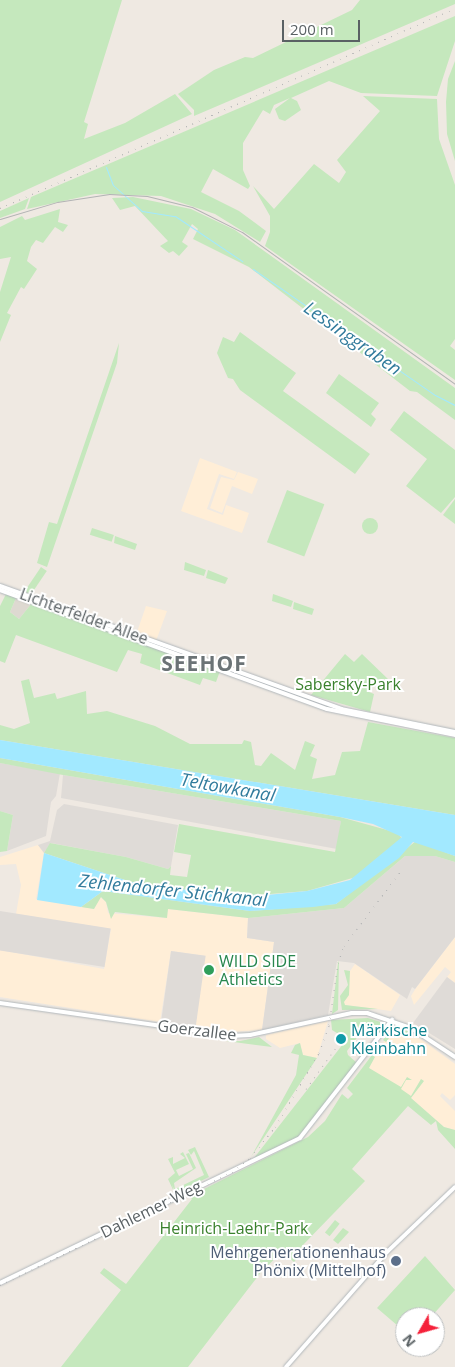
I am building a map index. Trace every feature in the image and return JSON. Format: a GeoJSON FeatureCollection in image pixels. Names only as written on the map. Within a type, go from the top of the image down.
{"type":"FeatureCollection","features":[{"type":"Feature","properties":{"kind":"main road","name":"Lichterfelder Allee"},"geometry":{"type":"LineString","coordinates":[[0,586],[342,709],[455,733]]}},
{"type":"Feature","properties":{"kind":"main road","name":"Lichterfelder Allee"},"geometry":{"type":"LineString","coordinates":[[0,590],[327,709],[455,733]]}},
{"type":"Feature","properties":{"kind":"main road","name":"Goerzallee"},"geometry":{"type":"LineString","coordinates":[[0,1003],[228,1036],[250,1035],[356,1012],[392,1020],[426,1036],[455,1057]]}},
{"type":"Feature","properties":{"kind":"main road","name":"Dahlemer Weg"},"geometry":{"type":"LineString","coordinates":[[0,1283],[303,1136],[392,1020]]}},
{"type":"Feature","properties":{"kind":"main road"},"geometry":{"type":"LineString","coordinates":[[286,1367],[394,1245],[455,1187]]}},
{"type":"Feature","properties":{"kind":"shaded area"},"geometry":{"type":"Polygon","coordinates":[[[200,458],[237,472],[234,479],[219,474],[207,509],[223,515],[226,505],[249,513],[242,533],[181,511],[200,458]]]}},
{"type":"Feature","properties":{"kind":"shaded area"},"geometry":{"type":"Polygon","coordinates":[[[238,472],[258,479],[252,494],[232,486],[222,513],[210,508],[221,477],[234,480],[238,472]]]}},
{"type":"Feature","properties":{"kind":"shaded area"},"geometry":{"type":"Polygon","coordinates":[[[16,598],[32,603],[19,619],[10,612],[16,598]]]}},
{"type":"Feature","properties":{"kind":"shaded area"},"geometry":{"type":"Polygon","coordinates":[[[146,606],[167,611],[156,641],[137,632],[146,606]]]}},
{"type":"Feature","properties":{"kind":"shaded area"},"geometry":{"type":"Polygon","coordinates":[[[0,763],[60,773],[56,796],[51,802],[46,836],[7,851],[13,815],[0,811],[0,763]]]}},
{"type":"Feature","properties":{"kind":"shaded area"},"geometry":{"type":"Polygon","coordinates":[[[63,775],[341,821],[337,849],[61,798],[63,775]]]}},
{"type":"Feature","properties":{"kind":"shaded area"},"geometry":{"type":"Polygon","coordinates":[[[64,804],[178,825],[171,866],[168,869],[126,857],[51,843],[44,853],[38,845],[50,841],[57,810],[64,804]]]}},
{"type":"Feature","properties":{"kind":"shaded area"},"geometry":{"type":"Polygon","coordinates":[[[38,845],[44,853],[36,899],[94,909],[100,897],[106,902],[108,913],[166,918],[168,909],[248,918],[247,938],[274,942],[262,1030],[230,1032],[195,1027],[205,956],[171,951],[160,1022],[0,997],[0,950],[104,969],[111,929],[16,914],[21,885],[16,864],[0,865],[0,857],[38,845]]]}},
{"type":"Feature","properties":{"kind":"shaded area"},"geometry":{"type":"Polygon","coordinates":[[[405,856],[435,856],[455,862],[455,937],[415,989],[412,987],[407,999],[354,963],[337,961],[328,1015],[262,1030],[274,942],[247,938],[248,918],[344,908],[405,856]]]}},
{"type":"Feature","properties":{"kind":"shaded area"},"geometry":{"type":"Polygon","coordinates":[[[0,911],[111,929],[105,967],[0,950],[0,911]]]}},
{"type":"Feature","properties":{"kind":"shaded area"},"geometry":{"type":"Polygon","coordinates":[[[455,937],[455,983],[447,977],[451,972],[445,967],[414,1005],[411,996],[455,937]]]}},
{"type":"Feature","properties":{"kind":"shaded area"},"geometry":{"type":"Polygon","coordinates":[[[171,951],[206,956],[196,1027],[161,1022],[171,951]]]}},
{"type":"Feature","properties":{"kind":"shaded area"},"geometry":{"type":"Polygon","coordinates":[[[355,964],[400,995],[391,1011],[345,1005],[343,1002],[349,995],[348,974],[355,964]]]}},
{"type":"Feature","properties":{"kind":"shaded area"},"geometry":{"type":"Polygon","coordinates":[[[447,977],[455,983],[455,1049],[413,1023],[447,977]]]}},
{"type":"Feature","properties":{"kind":"shaded area"},"geometry":{"type":"Polygon","coordinates":[[[328,1021],[317,1058],[303,1055],[300,1043],[280,1048],[266,1039],[266,1035],[328,1021]]]}},
{"type":"Feature","properties":{"kind":"shaded area"},"geometry":{"type":"Polygon","coordinates":[[[396,1027],[422,1040],[455,1064],[455,1095],[450,1100],[442,1093],[440,1096],[455,1111],[455,1130],[444,1127],[411,1098],[365,1065],[396,1027]]]}},
{"type":"Feature","properties":{"kind":"green space"},"geometry":{"type":"Polygon","coordinates":[[[0,0],[122,0],[84,122],[88,124],[84,139],[125,123],[175,94],[192,114],[0,202],[0,0]]]}},
{"type":"Feature","properties":{"kind":"green space"},"geometry":{"type":"Polygon","coordinates":[[[360,0],[455,0],[455,4],[194,116],[194,110],[178,94],[214,70],[245,57],[253,58],[352,10],[360,0]]]}},
{"type":"Feature","properties":{"kind":"green space"},"geometry":{"type":"Polygon","coordinates":[[[455,16],[455,41],[437,96],[361,93],[329,81],[291,98],[297,101],[301,110],[285,121],[279,119],[275,109],[290,98],[274,105],[270,114],[263,110],[243,143],[243,170],[250,186],[248,189],[213,169],[201,192],[239,211],[266,231],[260,242],[215,214],[161,196],[95,194],[27,209],[31,197],[455,16]]]}},
{"type":"Feature","properties":{"kind":"green space"},"geometry":{"type":"Polygon","coordinates":[[[455,61],[455,161],[447,134],[446,102],[448,79],[455,61]]]}},
{"type":"Feature","properties":{"kind":"green space"},"geometry":{"type":"Polygon","coordinates":[[[363,96],[437,99],[439,139],[455,185],[455,339],[450,346],[455,350],[455,380],[265,246],[270,232],[270,216],[253,186],[274,209],[314,164],[339,183],[346,172],[337,160],[380,111],[363,96]]]}},
{"type":"Feature","properties":{"kind":"green space"},"geometry":{"type":"Polygon","coordinates":[[[133,197],[191,209],[235,230],[455,388],[455,420],[417,392],[410,391],[249,267],[193,239],[198,229],[192,224],[182,242],[188,246],[179,256],[173,251],[169,253],[160,246],[168,241],[135,206],[120,210],[112,198],[133,197]]]}},
{"type":"Feature","properties":{"kind":"green space"},"geometry":{"type":"Polygon","coordinates":[[[29,198],[25,209],[0,218],[0,211],[29,198]]]}},
{"type":"Feature","properties":{"kind":"green space"},"geometry":{"type":"Polygon","coordinates":[[[60,209],[58,222],[68,225],[63,232],[55,227],[43,243],[36,240],[31,247],[27,261],[37,269],[24,289],[21,287],[7,313],[11,315],[0,342],[0,292],[11,257],[0,259],[0,227],[22,216],[25,220],[60,209]]]}},
{"type":"Feature","properties":{"kind":"green space"},"geometry":{"type":"Polygon","coordinates":[[[240,332],[296,373],[283,391],[370,454],[355,474],[240,390],[233,379],[228,378],[217,353],[223,337],[234,342],[240,332]]]}},
{"type":"Feature","properties":{"kind":"green space"},"geometry":{"type":"Polygon","coordinates":[[[119,343],[117,363],[47,567],[37,563],[49,522],[57,524],[119,343]]]}},
{"type":"Feature","properties":{"kind":"green space"},"geometry":{"type":"Polygon","coordinates":[[[339,374],[379,403],[371,414],[376,419],[371,427],[326,393],[339,374]]]}},
{"type":"Feature","properties":{"kind":"green space"},"geometry":{"type":"Polygon","coordinates":[[[404,411],[455,450],[455,497],[441,513],[406,486],[427,459],[390,430],[404,411]]]}},
{"type":"Feature","properties":{"kind":"green space"},"geometry":{"type":"Polygon","coordinates":[[[287,490],[324,504],[304,557],[267,542],[287,490]]]}},
{"type":"Feature","properties":{"kind":"green space"},"geometry":{"type":"Polygon","coordinates":[[[455,499],[455,524],[443,515],[455,499]]]}},
{"type":"Feature","properties":{"kind":"green space"},"geometry":{"type":"Polygon","coordinates":[[[370,518],[376,520],[378,526],[376,532],[370,534],[364,532],[362,526],[364,520],[370,518]]]}},
{"type":"Feature","properties":{"kind":"green space"},"geometry":{"type":"Polygon","coordinates":[[[92,528],[114,535],[112,542],[90,535],[92,528]]]}},
{"type":"Feature","properties":{"kind":"green space"},"geometry":{"type":"Polygon","coordinates":[[[115,536],[137,544],[135,550],[114,543],[115,536]]]}},
{"type":"Feature","properties":{"kind":"green space"},"geometry":{"type":"Polygon","coordinates":[[[185,562],[206,570],[204,576],[184,570],[185,562]]]}},
{"type":"Feature","properties":{"kind":"green space"},"geometry":{"type":"Polygon","coordinates":[[[41,567],[47,571],[31,595],[25,591],[41,567]]]}},
{"type":"Feature","properties":{"kind":"green space"},"geometry":{"type":"Polygon","coordinates":[[[208,570],[228,578],[225,584],[206,578],[208,570]]]}},
{"type":"Feature","properties":{"kind":"green space"},"geometry":{"type":"Polygon","coordinates":[[[6,594],[16,598],[10,612],[19,619],[32,603],[220,671],[216,682],[203,678],[200,685],[140,663],[142,654],[128,650],[117,672],[16,635],[5,663],[0,661],[0,606],[6,594]]]}},
{"type":"Feature","properties":{"kind":"green space"},"geometry":{"type":"Polygon","coordinates":[[[273,594],[293,601],[291,607],[272,601],[273,594]]]}},
{"type":"Feature","properties":{"kind":"green space"},"geometry":{"type":"Polygon","coordinates":[[[294,602],[314,609],[312,615],[293,609],[294,602]]]}},
{"type":"Feature","properties":{"kind":"green space","name":"Sabersky-Park"},"geometry":{"type":"Polygon","coordinates":[[[345,654],[354,662],[362,654],[388,679],[372,680],[369,692],[374,694],[370,712],[311,695],[345,654]]]}},
{"type":"Feature","properties":{"kind":"green space"},"geometry":{"type":"Polygon","coordinates":[[[29,679],[34,698],[55,693],[57,699],[86,691],[87,714],[107,711],[155,726],[190,744],[242,744],[244,740],[251,742],[255,765],[261,766],[271,753],[295,770],[305,741],[315,745],[310,756],[317,759],[312,779],[335,775],[342,752],[360,751],[368,722],[455,738],[455,815],[0,740],[0,725],[14,729],[30,723],[21,681],[29,679]]]}},
{"type":"Feature","properties":{"kind":"green space"},"geometry":{"type":"Polygon","coordinates":[[[0,758],[340,817],[398,833],[402,839],[356,877],[307,891],[258,895],[216,894],[131,882],[44,853],[50,843],[126,857],[168,869],[171,866],[170,875],[187,877],[191,855],[174,852],[179,824],[335,852],[341,821],[63,775],[0,763],[0,758]]]}},
{"type":"Feature","properties":{"kind":"green space"},"geometry":{"type":"Polygon","coordinates":[[[0,811],[13,815],[7,851],[0,852],[0,811]]]}},
{"type":"Feature","properties":{"kind":"green space"},"geometry":{"type":"Polygon","coordinates":[[[416,841],[455,856],[455,862],[435,856],[405,856],[344,908],[248,918],[168,909],[167,918],[115,912],[111,919],[106,902],[101,897],[94,909],[81,907],[103,891],[250,911],[336,904],[416,841]]]}},
{"type":"Feature","properties":{"kind":"green space"},"geometry":{"type":"Polygon","coordinates":[[[339,961],[338,1010],[332,1014],[338,963],[339,961]]]}},
{"type":"Feature","properties":{"kind":"green space"},"geometry":{"type":"Polygon","coordinates":[[[344,970],[350,971],[349,995],[344,1002],[345,1005],[378,1009],[342,1010],[340,996],[348,985],[344,970]]]}},
{"type":"Feature","properties":{"kind":"green space"},"geometry":{"type":"Polygon","coordinates":[[[368,1018],[387,1024],[378,1036],[365,1027],[347,1051],[348,1055],[357,1063],[298,1137],[254,1158],[343,1044],[345,1038],[332,1030],[331,1020],[368,1018]]]}},
{"type":"Feature","properties":{"kind":"green space"},"geometry":{"type":"Polygon","coordinates":[[[394,1025],[409,1032],[407,1035],[395,1030],[386,1042],[383,1040],[394,1025]]]}},
{"type":"Feature","properties":{"kind":"green space"},"geometry":{"type":"Polygon","coordinates":[[[259,1037],[272,1047],[226,1041],[240,1041],[259,1037]]]}},
{"type":"Feature","properties":{"kind":"green space"},"geometry":{"type":"Polygon","coordinates":[[[300,1043],[303,1055],[317,1058],[251,1157],[296,1075],[299,1055],[291,1053],[295,1045],[300,1043]]]}},
{"type":"Feature","properties":{"kind":"green space","name":"Heinrich-Laehr-Park"},"geometry":{"type":"Polygon","coordinates":[[[372,1055],[375,1057],[369,1068],[401,1087],[407,1077],[412,1080],[406,1080],[401,1089],[411,1096],[421,1079],[424,1081],[411,1098],[444,1127],[455,1130],[455,1149],[438,1130],[436,1121],[431,1125],[408,1106],[352,1169],[365,1181],[301,1247],[304,1250],[294,1262],[282,1252],[262,1271],[188,1367],[61,1367],[121,1290],[100,1273],[104,1268],[126,1284],[192,1199],[190,1196],[308,1137],[325,1121],[342,1094],[348,1099],[353,1094],[347,1088],[372,1055]]]}},
{"type":"Feature","properties":{"kind":"green space"},"geometry":{"type":"Polygon","coordinates":[[[195,1147],[209,1177],[176,1193],[172,1185],[175,1194],[168,1179],[175,1173],[168,1159],[173,1157],[173,1164],[185,1158],[180,1154],[183,1152],[189,1164],[176,1170],[179,1176],[193,1169],[186,1154],[189,1153],[196,1168],[174,1183],[175,1189],[204,1175],[194,1151],[191,1155],[188,1150],[195,1147]]]}},
{"type":"Feature","properties":{"kind":"green space"},"geometry":{"type":"Polygon","coordinates":[[[335,1220],[340,1224],[330,1236],[325,1232],[335,1220]]]}},
{"type":"Feature","properties":{"kind":"green space"},"geometry":{"type":"Polygon","coordinates":[[[343,1228],[349,1232],[338,1244],[333,1240],[343,1228]]]}},
{"type":"Feature","properties":{"kind":"green space"},"geometry":{"type":"Polygon","coordinates":[[[425,1256],[455,1290],[440,1307],[395,1307],[395,1323],[377,1308],[425,1256]]]}},
{"type":"Feature","properties":{"kind":"water"},"geometry":{"type":"Polygon","coordinates":[[[0,740],[455,815],[455,856],[413,842],[399,858],[336,904],[313,907],[250,911],[103,891],[81,907],[37,900],[44,853],[131,882],[216,894],[267,895],[307,891],[350,880],[402,837],[373,824],[340,817],[0,758],[0,740]]]}},
{"type":"Feature","properties":{"kind":"waterway","name":"Lessinggraben"},"geometry":{"type":"LineString","coordinates":[[106,167],[113,185],[142,211],[175,216],[242,261]]}},
{"type":"Feature","properties":{"kind":"waterway","name":"Lessinggraben"},"geometry":{"type":"LineString","coordinates":[[253,269],[435,395],[455,405]]}},
{"type":"Feature","properties":{"kind":"tram line"},"geometry":{"type":"LineString","coordinates":[[0,219],[57,202],[109,194],[147,196],[192,207],[242,232],[455,384]]}},
{"type":"Feature","properties":{"kind":"railway"},"geometry":{"type":"LineString","coordinates":[[0,208],[455,8]]}},
{"type":"Feature","properties":{"kind":"railway"},"geometry":{"type":"LineString","coordinates":[[0,1285],[232,1172],[250,1158],[275,1127],[319,1053],[329,1025],[338,963],[344,946],[400,872]]}},
{"type":"Feature","properties":{"kind":"railway"},"geometry":{"type":"LineString","coordinates":[[306,1089],[340,1042]]}},
{"type":"Feature","properties":{"kind":"place","name":"WILD SIDE Athletics"},"geometry":{"type":"Point","coordinates":[209,970]}},
{"type":"Feature","properties":{"kind":"place","name":"Märkische Kleinbahn"},"geometry":{"type":"Point","coordinates":[341,1039]}},
{"type":"Feature","properties":{"kind":"place","name":"Mehrgenerationenhaus Phönix (Mittelhof)"},"geometry":{"type":"Point","coordinates":[396,1261]}},
{"type":"Feature","properties":{"kind":"district","name":"SEEHOF"},"geometry":{"type":"Point","coordinates":[204,663]}},
{"type":"Feature","properties":{"kind":"water label","name":"Teltowkanal"},"geometry":{"type":"Point","coordinates":[228,787]}},
{"type":"Feature","properties":{"kind":"water label","name":"Zehlendorfer Stichkanal"},"geometry":{"type":"Point","coordinates":[173,890]}}]}
